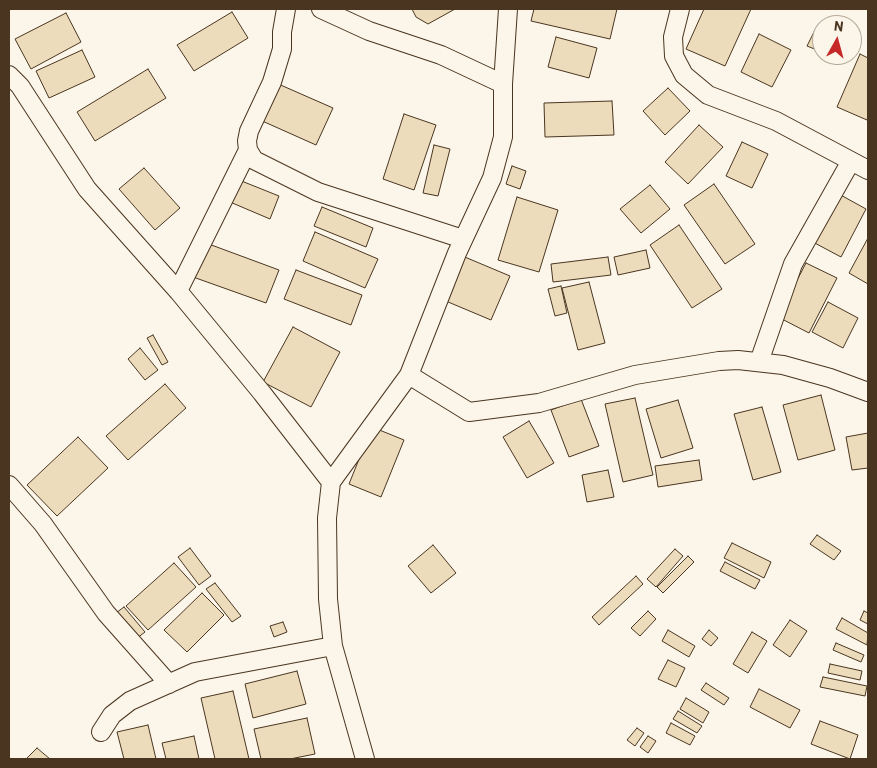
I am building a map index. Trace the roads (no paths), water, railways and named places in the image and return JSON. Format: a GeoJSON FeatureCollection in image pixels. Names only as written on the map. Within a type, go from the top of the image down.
{"type":"FeatureCollection","features":[{"type":"Feature","properties":{"kind":"street"},"geometry":{"type":"LineString","coordinates":[[286,9],[282,32],[282,49],[272,82],[249,131],[248,150],[254,160],[318,192],[463,239]]}},
{"type":"Feature","properties":{"kind":"street"},"geometry":{"type":"LineString","coordinates":[[321,9],[369,31],[441,55],[503,84]]}},
{"type":"Feature","properties":{"kind":"street"},"geometry":{"type":"LineString","coordinates":[[365,759],[333,646],[328,599],[327,518],[331,482],[409,375],[463,239],[492,178],[503,137],[503,84],[508,9]]}},
{"type":"Feature","properties":{"kind":"street"},"geometry":{"type":"LineString","coordinates":[[680,9],[673,37],[674,56],[684,75],[708,95],[776,121],[868,170]]}},
{"type":"Feature","properties":{"kind":"street"},"geometry":{"type":"LineString","coordinates":[[9,75],[20,86],[87,189],[178,291],[262,393],[331,482]]}},
{"type":"Feature","properties":{"kind":"street"},"geometry":{"type":"LineString","coordinates":[[178,291],[248,150]]}},
{"type":"Feature","properties":{"kind":"street"},"geometry":{"type":"LineString","coordinates":[[759,362],[793,264],[851,162]]}},
{"type":"Feature","properties":{"kind":"street"},"geometry":{"type":"LineString","coordinates":[[409,375],[469,412],[539,403],[635,375],[719,361],[738,360],[783,365],[830,378],[868,392]]}},
{"type":"Feature","properties":{"kind":"street"},"geometry":{"type":"LineString","coordinates":[[9,485],[43,524],[106,612],[169,684]]}},
{"type":"Feature","properties":{"kind":"street"},"geometry":{"type":"LineString","coordinates":[[101,732],[112,715],[130,702],[195,672],[333,646]]}}]}
